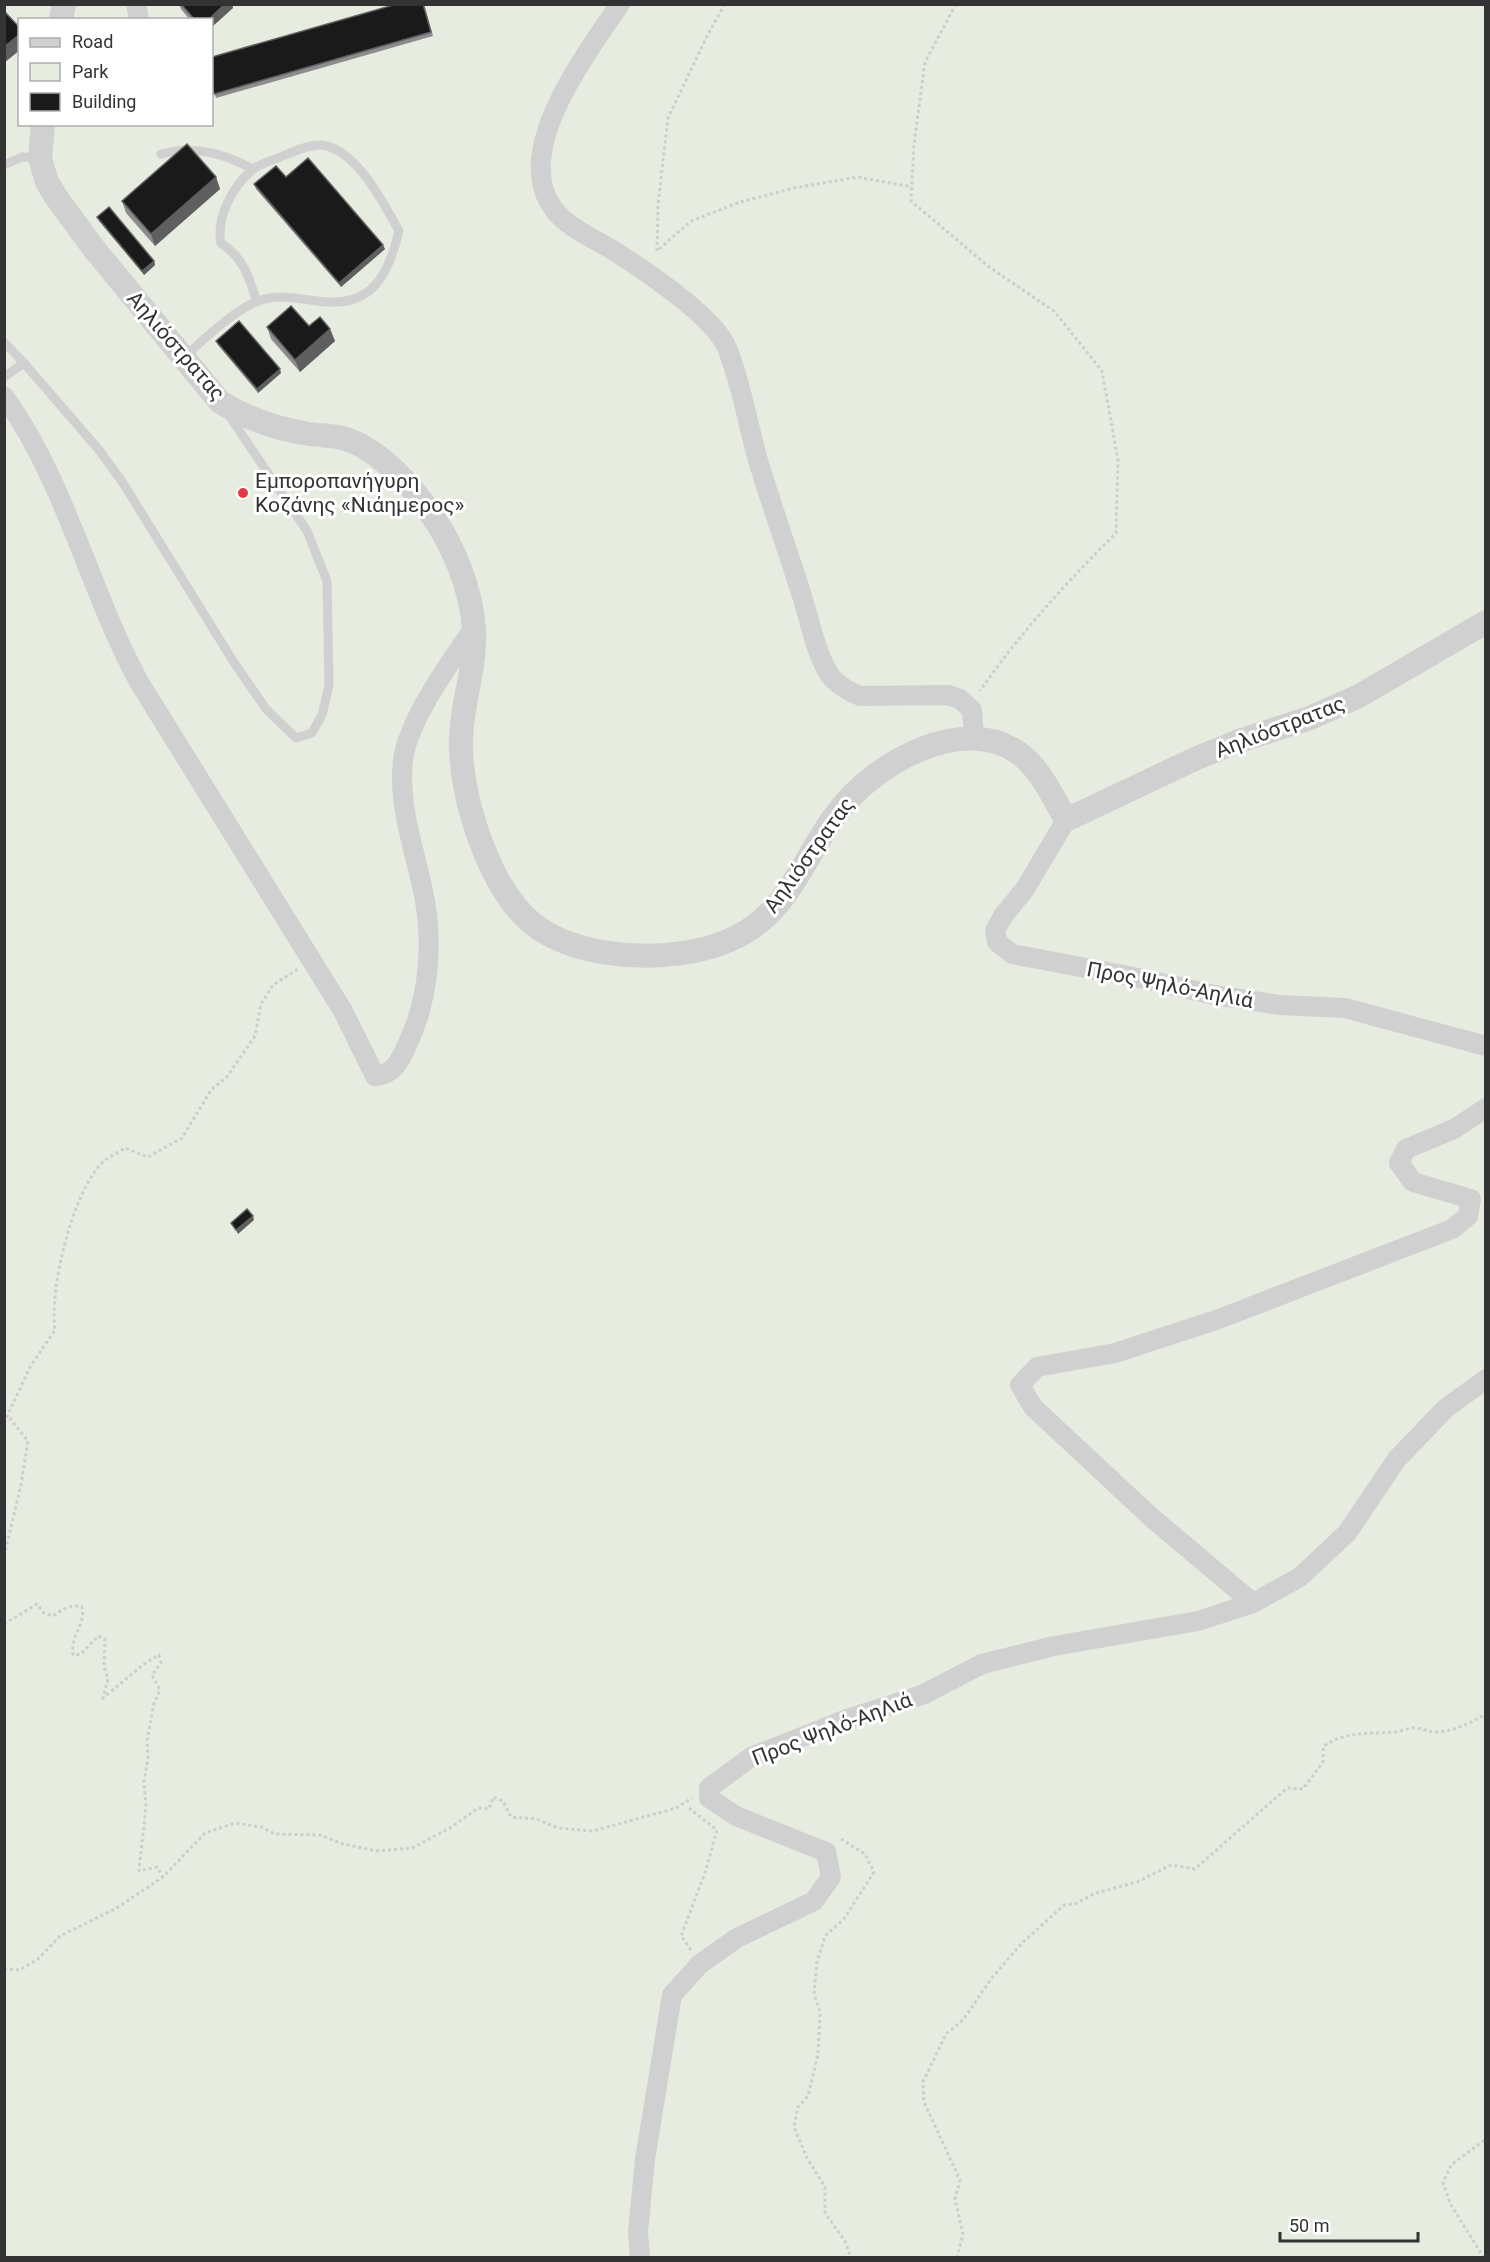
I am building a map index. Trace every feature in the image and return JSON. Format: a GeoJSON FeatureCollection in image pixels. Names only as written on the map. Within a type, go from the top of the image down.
{"type":"FeatureCollection","features":[{"type":"Feature","properties":{"kind":"street"},"geometry":{"type":"LineString","coordinates":[[620,4],[588,51],[542,143],[540,167],[543,188],[553,210],[570,226],[612,250],[704,315],[726,344],[758,458],[814,636],[833,679],[860,696],[948,695],[960,699],[972,710],[974,736]]}},
{"type":"Feature","properties":{"kind":"street","name":"Αηλιόστρατας"},"geometry":{"type":"LineString","coordinates":[[43,126],[40,158],[47,182],[68,216],[220,402],[236,412],[275,428],[350,441],[367,449],[412,489],[430,513],[450,546],[465,585],[474,628],[474,656],[461,744],[471,808],[480,837],[503,887],[521,912],[534,925],[554,937],[603,952],[645,955],[685,953],[709,947],[752,928],[775,905],[795,879],[835,815],[859,789],[893,764],[947,741],[974,736],[1006,746],[1028,760],[1040,774],[1066,820],[1218,750],[1336,707],[1387,682],[1485,622]]}},
{"type":"Feature","properties":{"kind":"street"},"geometry":{"type":"LineString","coordinates":[[4,396],[41,458],[115,638],[129,665],[351,1025],[369,1069],[375,1076],[386,1075],[396,1066],[420,1016],[428,963],[423,890],[403,802],[403,757],[409,738],[430,695],[474,628]]}},
{"type":"Feature","properties":{"kind":"street","name":"Προς Ψηλό-ΑηΛιά"},"geometry":{"type":"LineString","coordinates":[[1066,820],[1025,889],[1003,916],[995,931],[997,942],[1012,954],[1144,979],[1214,996],[1279,1005],[1345,1008],[1485,1046]]}},
{"type":"Feature","properties":{"kind":"street"},"geometry":{"type":"LineString","coordinates":[[1254,1603],[1151,1517],[1050,1423],[1033,1407],[1020,1385],[1036,1367],[1115,1353],[1208,1322],[1452,1229],[1468,1216],[1471,1199],[1413,1182],[1399,1163],[1406,1149],[1454,1129],[1485,1108]]}},
{"type":"Feature","properties":{"kind":"street","name":"Προς Ψηλό-ΑηΛιά"},"geometry":{"type":"LineString","coordinates":[[709,1793],[751,1757],[847,1719],[922,1695],[982,1664],[1054,1646],[1198,1621],[1254,1603],[1300,1576],[1347,1533],[1397,1460],[1446,1408],[1485,1379]]}},
{"type":"Feature","properties":{"kind":"street"},"geometry":{"type":"LineString","coordinates":[[640,2258],[638,2232],[645,2159],[672,1995],[700,1964],[737,1938],[814,1901],[831,1876],[826,1852],[736,1816],[709,1793]]}},
{"type":"Feature","properties":{"kind":"lane"},"geometry":{"type":"LineString","coordinates":[[183,359],[210,334],[257,302],[291,296],[345,303],[372,289],[391,265],[399,231],[376,188],[345,156],[322,145],[305,147],[253,169],[230,199],[218,227],[221,243],[237,254],[246,269],[257,302]]}},
{"type":"Feature","properties":{"kind":"lane"},"geometry":{"type":"LineString","coordinates":[[161,154],[177,150],[210,152],[232,158],[253,169]]}},
{"type":"Feature","properties":{"kind":"lane"},"geometry":{"type":"LineString","coordinates":[[4,165],[22,157],[40,158]]}},
{"type":"Feature","properties":{"kind":"lane"},"geometry":{"type":"LineString","coordinates":[[4,342],[99,450],[123,483],[233,661],[266,709],[296,738],[312,733],[322,715],[329,685],[327,581],[307,531],[220,402]]}},
{"type":"Feature","properties":{"kind":"lane"},"geometry":{"type":"LineString","coordinates":[[4,377],[24,363]]}},
{"type":"Feature","properties":{"kind":"path"},"geometry":{"type":"LineString","coordinates":[[725,4],[668,118],[658,204],[657,251],[691,221],[740,202],[794,188],[858,177],[912,187]]}},
{"type":"Feature","properties":{"kind":"path"},"geometry":{"type":"LineString","coordinates":[[956,4],[925,62],[914,144],[911,201],[988,267],[1054,311],[1102,371],[1118,460],[1116,533],[1050,600],[1006,653],[968,707]]}},
{"type":"Feature","properties":{"kind":"path"},"geometry":{"type":"LineString","coordinates":[[4,1423],[30,1367],[55,1330],[52,1310],[64,1243],[80,1198],[101,1164],[125,1148],[148,1157],[182,1138],[211,1090],[226,1078],[255,1036],[261,1004],[273,985],[312,960]]}},
{"type":"Feature","properties":{"kind":"path"},"geometry":{"type":"LineString","coordinates":[[4,1556],[21,1485],[28,1440],[8,1417]]}},
{"type":"Feature","properties":{"kind":"path"},"geometry":{"type":"LineString","coordinates":[[4,1624],[37,1604],[44,1613],[53,1616],[60,1610],[76,1605],[82,1607],[84,1616],[71,1643],[73,1655],[81,1654],[98,1636],[105,1639],[104,1666],[108,1678],[103,1698],[144,1664],[159,1655],[161,1663],[152,1674],[160,1690],[154,1703],[147,1740],[148,1758],[144,1782],[146,1806],[139,1871],[157,1867],[163,1876]]}},
{"type":"Feature","properties":{"kind":"path"},"geometry":{"type":"LineString","coordinates":[[957,2258],[963,2234],[955,2199],[960,2180],[924,2102],[923,2082],[946,2034],[963,2020],[991,1979],[1022,1943],[1064,1905],[1075,1904],[1096,1893],[1137,1882],[1171,1865],[1195,1869],[1287,1788],[1303,1789],[1323,1762],[1323,1747],[1334,1738],[1371,1732],[1395,1732],[1415,1727],[1430,1733],[1442,1732],[1472,1724],[1485,1714]]}},
{"type":"Feature","properties":{"kind":"path"},"geometry":{"type":"LineString","coordinates":[[4,1969],[20,1970],[38,1959],[60,1936],[115,1909],[163,1876],[205,1833],[235,1823],[261,1827],[275,1834],[320,1835],[343,1844],[377,1851],[412,1848],[450,1828],[478,1808],[489,1809],[494,1797],[503,1801],[511,1817],[536,1819],[558,1828],[593,1831],[676,1808],[709,1793]]}},
{"type":"Feature","properties":{"kind":"path"},"geometry":{"type":"LineString","coordinates":[[700,1964],[681,1936],[705,1873],[717,1830],[690,1809],[694,1800],[709,1793]]}},
{"type":"Feature","properties":{"kind":"path"},"geometry":{"type":"LineString","coordinates":[[826,1852],[841,1839],[865,1854],[874,1872],[844,1919],[825,1936],[817,1962],[814,1994],[820,2012],[818,2054],[808,2096],[798,2107],[794,2127],[807,2158],[825,2187],[825,2213],[845,2241],[851,2258]]}},
{"type":"Feature","properties":{"kind":"path"},"geometry":{"type":"LineString","coordinates":[[1484,2258],[1450,2205],[1443,2183],[1451,2165],[1485,2139]]}},
{"type":"Feature","properties":{"kind":"green space"},"geometry":{"type":"Polygon","coordinates":[[[5,5],[1485,5],[1485,2257],[5,2258],[5,5]]]}},
{"type":"Feature","properties":{"kind":"building"},"geometry":{"type":"Polygon","coordinates":[[[181,4],[225,4],[210,18],[193,18],[181,4]]]}},
{"type":"Feature","properties":{"kind":"building"},"geometry":{"type":"Polygon","coordinates":[[[397,4],[423,4],[431,32],[214,94],[213,57],[397,4]]]}},
{"type":"Feature","properties":{"kind":"building"},"geometry":{"type":"Polygon","coordinates":[[[4,11],[18,26],[18,36],[4,47],[4,11]]]}},
{"type":"Feature","properties":{"kind":"building"},"geometry":{"type":"Polygon","coordinates":[[[187,144],[216,177],[151,234],[122,201],[187,144]]]}},
{"type":"Feature","properties":{"kind":"building"},"geometry":{"type":"Polygon","coordinates":[[[308,158],[383,245],[339,283],[254,184],[276,166],[286,177],[308,158]]]}},
{"type":"Feature","properties":{"kind":"building"},"geometry":{"type":"Polygon","coordinates":[[[109,207],[154,261],[142,271],[97,217],[109,207]]]}},
{"type":"Feature","properties":{"kind":"building"},"geometry":{"type":"Polygon","coordinates":[[[291,306],[309,326],[320,317],[330,329],[295,360],[267,327],[291,306]]]}},
{"type":"Feature","properties":{"kind":"building"},"geometry":{"type":"Polygon","coordinates":[[[239,321],[280,369],[257,389],[216,341],[239,321]]]}},
{"type":"Feature","properties":{"kind":"building"},"geometry":{"type":"Polygon","coordinates":[[[247,1209],[253,1216],[236,1230],[231,1223],[247,1209]]]}},
{"type":"Feature","properties":{"kind":"place","name":"Εμποροπανήγυρη Κοζάνης «Νιάημερος»"},"geometry":{"type":"Point","coordinates":[243,493]}}]}
